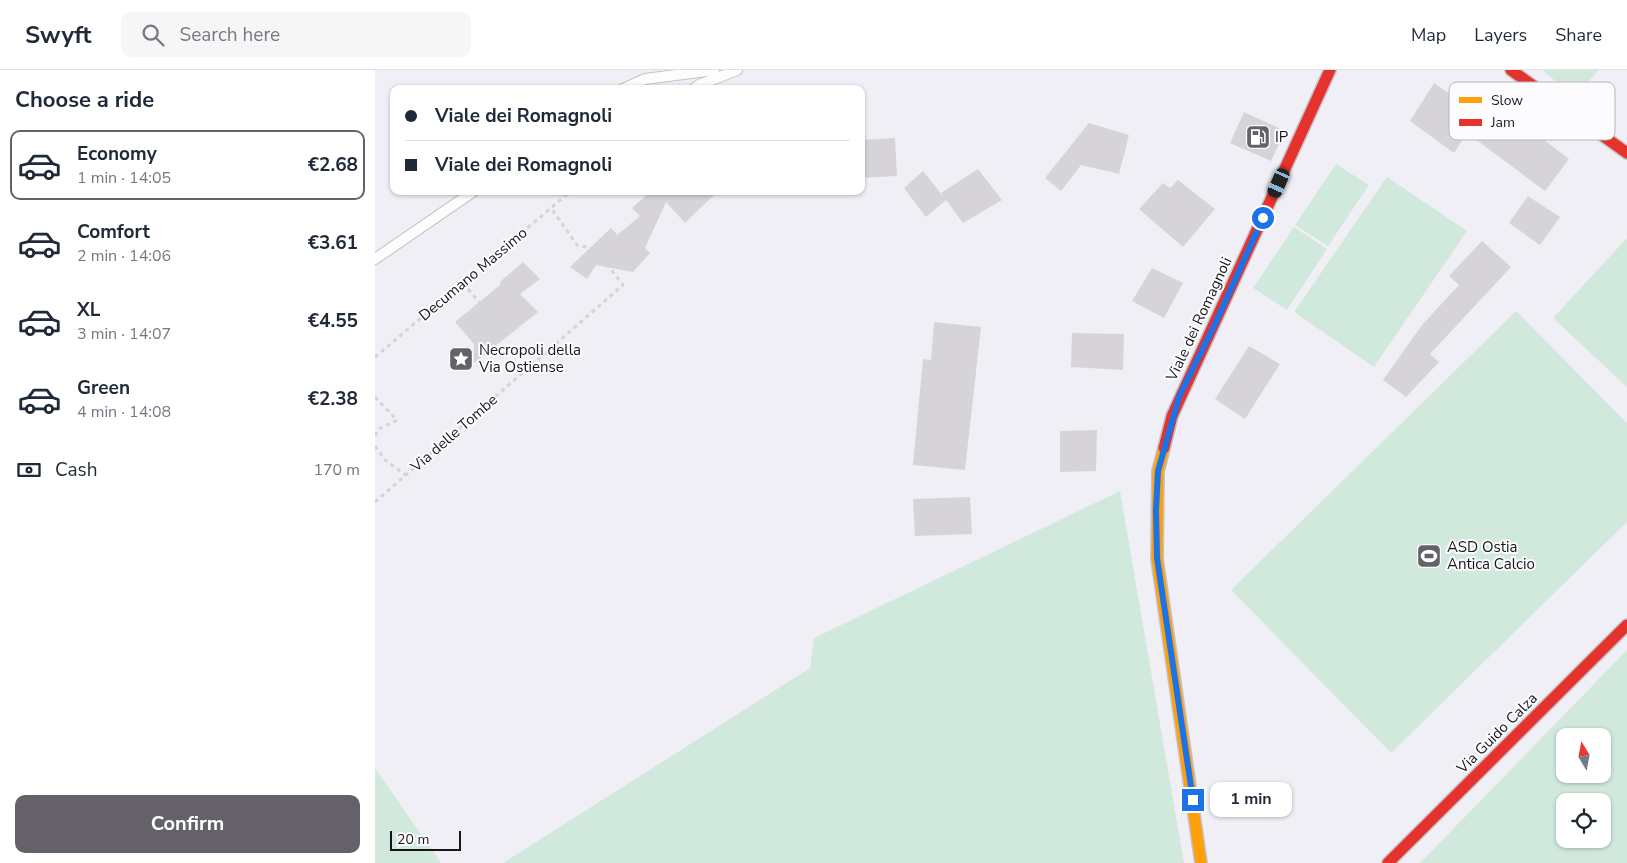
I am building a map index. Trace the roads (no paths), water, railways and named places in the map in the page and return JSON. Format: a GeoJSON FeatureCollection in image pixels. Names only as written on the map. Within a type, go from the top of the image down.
{"type":"FeatureCollection","features":[{"type":"Feature","properties":{"kind":"main road","name":"Viale dei Romagnoli"},"geometry":{"type":"LineString","coordinates":[[1201,863],[1157,558],[1156,510],[1158,471],[1179,397],[1215,324],[1330,70]]}},
{"type":"Feature","properties":{"kind":"main road"},"geometry":{"type":"LineString","coordinates":[[1511,70],[1528,82]]}},
{"type":"Feature","properties":{"kind":"main road"},"geometry":{"type":"LineString","coordinates":[[1609,140],[1627,153]]}},
{"type":"Feature","properties":{"kind":"main road","name":"Via Guido Calza"},"geometry":{"type":"LineString","coordinates":[[1387,863],[1627,625]]}},
{"type":"Feature","properties":{"kind":"main road"},"geometry":{"type":"LineString","coordinates":[[1196,820],[1213,854]]}},
{"type":"Feature","properties":{"kind":"lane"},"geometry":{"type":"LineString","coordinates":[[632,85],[645,79],[714,70]]}},
{"type":"Feature","properties":{"kind":"lane"},"geometry":{"type":"LineString","coordinates":[[698,85],[737,70]]}},
{"type":"Feature","properties":{"kind":"lane"},"geometry":{"type":"LineString","coordinates":[[375,259],[468,195]]}},
{"type":"Feature","properties":{"kind":"place","name":"IP"},"geometry":{"type":"Point","coordinates":[1258,137]}},
{"type":"Feature","properties":{"kind":"place","name":"Necropoli della Via Ostiense"},"geometry":{"type":"Point","coordinates":[461,359]}},
{"type":"Feature","properties":{"kind":"place","name":"ASD Ostia Antica Calcio"},"geometry":{"type":"Point","coordinates":[1429,556]}}]}
